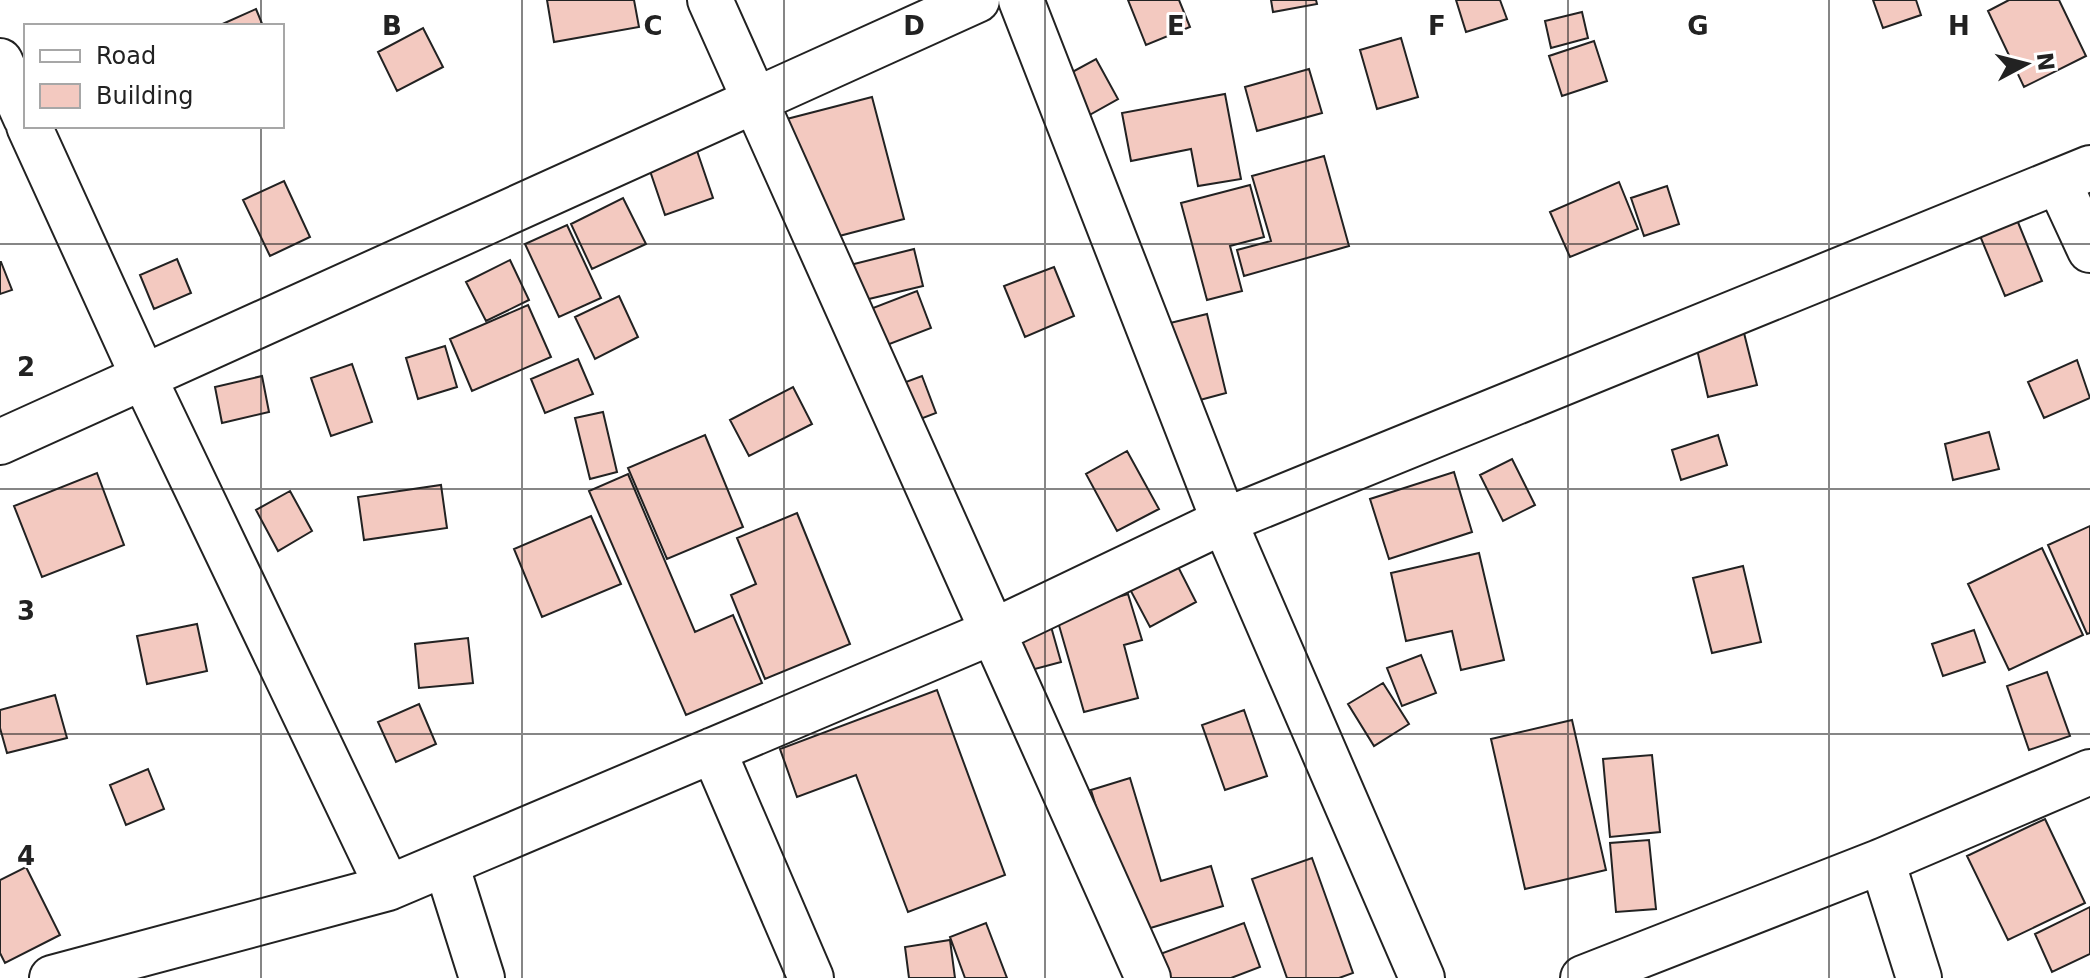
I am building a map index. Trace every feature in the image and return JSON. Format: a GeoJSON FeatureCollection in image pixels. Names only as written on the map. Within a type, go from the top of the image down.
{"type":"FeatureCollection","features":[{"type":"Feature","properties":{"kind":"street"},"geometry":{"type":"LineString","coordinates":[[710,0],[1148,978]]}},
{"type":"Feature","properties":{"kind":"street"},"geometry":{"type":"LineString","coordinates":[[0,442],[977,0]]}},
{"type":"Feature","properties":{"kind":"street"},"geometry":{"type":"LineString","coordinates":[[1021,0],[1224,521],[1422,978]]}},
{"type":"Feature","properties":{"kind":"street"},"geometry":{"type":"LineString","coordinates":[[0,61],[24,114]]}},
{"type":"Feature","properties":{"kind":"street"},"geometry":{"type":"LineString","coordinates":[[30,128],[143,376],[388,888]]}},
{"type":"Feature","properties":{"kind":"street"},"geometry":{"type":"LineString","coordinates":[[52,978],[388,888],[992,632],[1224,521],[2074,174],[2090,250]]}},
{"type":"Feature","properties":{"kind":"street"},"geometry":{"type":"LineString","coordinates":[[713,750],[811,978]]}},
{"type":"Feature","properties":{"kind":"street"},"geometry":{"type":"LineString","coordinates":[[1583,978],[1882,861],[2090,772]]}},
{"type":"Feature","properties":{"kind":"street"},"geometry":{"type":"LineString","coordinates":[[1882,861],[1919,978]]}},
{"type":"Feature","properties":{"kind":"street"},"geometry":{"type":"LineString","coordinates":[[446,864],[482,978]]}},
{"type":"Feature","properties":{"kind":"building"},"geometry":{"type":"Polygon","coordinates":[[[547,0],[634,0],[639,27],[554,42],[547,0]]]}},
{"type":"Feature","properties":{"kind":"building"},"geometry":{"type":"Polygon","coordinates":[[[1128,0],[1179,0],[1190,27],[1146,45],[1128,0]]]}},
{"type":"Feature","properties":{"kind":"building"},"geometry":{"type":"Polygon","coordinates":[[[1271,0],[1316,0],[1317,4],[1273,12],[1271,0]]]}},
{"type":"Feature","properties":{"kind":"building"},"geometry":{"type":"Polygon","coordinates":[[[1456,0],[1500,0],[1507,19],[1466,32],[1456,0]]]}},
{"type":"Feature","properties":{"kind":"building"},"geometry":{"type":"Polygon","coordinates":[[[1873,0],[1916,0],[1921,15],[1883,28],[1873,0]]]}},
{"type":"Feature","properties":{"kind":"building"},"geometry":{"type":"Polygon","coordinates":[[[2009,0],[2059,0],[2086,56],[2024,87],[1988,11],[2009,0]]]}},
{"type":"Feature","properties":{"kind":"building"},"geometry":{"type":"Polygon","coordinates":[[[256,9],[262,24],[222,24],[256,9]]]}},
{"type":"Feature","properties":{"kind":"building"},"geometry":{"type":"Polygon","coordinates":[[[1582,12],[1588,38],[1551,48],[1545,21],[1582,12]]]}},
{"type":"Feature","properties":{"kind":"building"},"geometry":{"type":"Polygon","coordinates":[[[423,28],[443,67],[397,91],[378,52],[423,28]]]}},
{"type":"Feature","properties":{"kind":"building"},"geometry":{"type":"Polygon","coordinates":[[[1401,38],[1418,97],[1377,109],[1360,50],[1401,38]]]}},
{"type":"Feature","properties":{"kind":"building"},"geometry":{"type":"Polygon","coordinates":[[[1594,41],[1607,81],[1562,96],[1549,56],[1594,41]]]}},
{"type":"Feature","properties":{"kind":"building"},"geometry":{"type":"Polygon","coordinates":[[[1096,59],[1118,99],[1077,122],[1054,82],[1096,59]]]}},
{"type":"Feature","properties":{"kind":"building"},"geometry":{"type":"Polygon","coordinates":[[[1309,69],[1322,113],[1257,131],[1245,87],[1309,69]]]}},
{"type":"Feature","properties":{"kind":"building"},"geometry":{"type":"Polygon","coordinates":[[[1225,94],[1241,179],[1198,186],[1191,149],[1131,161],[1122,113],[1225,94]]]}},
{"type":"Feature","properties":{"kind":"building"},"geometry":{"type":"Polygon","coordinates":[[[872,97],[904,219],[824,240],[779,121],[872,97]]]}},
{"type":"Feature","properties":{"kind":"building"},"geometry":{"type":"Polygon","coordinates":[[[695,145],[713,198],[665,215],[647,162],[695,145]]]}},
{"type":"Feature","properties":{"kind":"building"},"geometry":{"type":"Polygon","coordinates":[[[1324,156],[1349,246],[1244,276],[1237,250],[1271,241],[1252,176],[1324,156]]]}},
{"type":"Feature","properties":{"kind":"building"},"geometry":{"type":"Polygon","coordinates":[[[284,181],[310,237],[270,256],[243,200],[284,181]]]}},
{"type":"Feature","properties":{"kind":"building"},"geometry":{"type":"Polygon","coordinates":[[[1619,182],[1638,229],[1570,257],[1550,212],[1619,182]]]}},
{"type":"Feature","properties":{"kind":"building"},"geometry":{"type":"Polygon","coordinates":[[[1250,185],[1264,237],[1230,246],[1242,291],[1207,300],[1181,203],[1250,185]]]}},
{"type":"Feature","properties":{"kind":"building"},"geometry":{"type":"Polygon","coordinates":[[[1667,186],[1679,224],[1644,236],[1631,198],[1667,186]]]}},
{"type":"Feature","properties":{"kind":"building"},"geometry":{"type":"Polygon","coordinates":[[[623,198],[646,244],[592,269],[571,224],[623,198]]]}},
{"type":"Feature","properties":{"kind":"building"},"geometry":{"type":"Polygon","coordinates":[[[2015,215],[2042,281],[2005,296],[1978,231],[2015,215]]]}},
{"type":"Feature","properties":{"kind":"building"},"geometry":{"type":"Polygon","coordinates":[[[567,225],[601,298],[559,317],[525,244],[567,225]]]}},
{"type":"Feature","properties":{"kind":"building"},"geometry":{"type":"Polygon","coordinates":[[[914,249],[923,286],[848,304],[838,268],[914,249]]]}},
{"type":"Feature","properties":{"kind":"building"},"geometry":{"type":"Polygon","coordinates":[[[177,259],[191,293],[154,309],[140,275],[177,259]]]}},
{"type":"Feature","properties":{"kind":"building"},"geometry":{"type":"Polygon","coordinates":[[[510,260],[529,300],[486,321],[466,282],[510,260]]]}},
{"type":"Feature","properties":{"kind":"building"},"geometry":{"type":"Polygon","coordinates":[[[0,262],[12,290],[0,294],[0,262]]]}},
{"type":"Feature","properties":{"kind":"building"},"geometry":{"type":"Polygon","coordinates":[[[1054,267],[1074,316],[1025,337],[1004,286],[1054,267]]]}},
{"type":"Feature","properties":{"kind":"building"},"geometry":{"type":"Polygon","coordinates":[[[917,291],[931,328],[874,350],[860,313],[917,291]]]}},
{"type":"Feature","properties":{"kind":"building"},"geometry":{"type":"Polygon","coordinates":[[[619,296],[638,337],[595,359],[575,317],[619,296]]]}},
{"type":"Feature","properties":{"kind":"building"},"geometry":{"type":"Polygon","coordinates":[[[528,305],[551,357],[472,391],[450,339],[528,305]]]}},
{"type":"Feature","properties":{"kind":"building"},"geometry":{"type":"Polygon","coordinates":[[[1207,314],[1226,393],[1185,404],[1166,324],[1207,314]]]}},
{"type":"Feature","properties":{"kind":"building"},"geometry":{"type":"Polygon","coordinates":[[[1744,333],[1757,385],[1708,397],[1696,345],[1744,333]]]}},
{"type":"Feature","properties":{"kind":"building"},"geometry":{"type":"Polygon","coordinates":[[[445,346],[457,387],[418,399],[406,358],[445,346]]]}},
{"type":"Feature","properties":{"kind":"building"},"geometry":{"type":"Polygon","coordinates":[[[578,359],[593,394],[545,413],[531,379],[578,359]]]}},
{"type":"Feature","properties":{"kind":"building"},"geometry":{"type":"Polygon","coordinates":[[[2077,360],[2090,398],[2044,418],[2028,382],[2077,360]]]}},
{"type":"Feature","properties":{"kind":"building"},"geometry":{"type":"Polygon","coordinates":[[[352,364],[372,422],[331,436],[311,378],[352,364]]]}},
{"type":"Feature","properties":{"kind":"building"},"geometry":{"type":"Polygon","coordinates":[[[262,376],[269,412],[222,423],[215,387],[262,376]]]}},
{"type":"Feature","properties":{"kind":"building"},"geometry":{"type":"Polygon","coordinates":[[[922,376],[936,413],[902,426],[887,389],[922,376]]]}},
{"type":"Feature","properties":{"kind":"building"},"geometry":{"type":"Polygon","coordinates":[[[793,387],[812,424],[749,456],[730,420],[793,387]]]}},
{"type":"Feature","properties":{"kind":"building"},"geometry":{"type":"Polygon","coordinates":[[[603,412],[617,472],[590,479],[575,418],[603,412]]]}},
{"type":"Feature","properties":{"kind":"building"},"geometry":{"type":"Polygon","coordinates":[[[1989,432],[1999,469],[1953,480],[1945,444],[1989,432]]]}},
{"type":"Feature","properties":{"kind":"building"},"geometry":{"type":"Polygon","coordinates":[[[705,435],[743,527],[667,559],[628,468],[705,435]]]}},
{"type":"Feature","properties":{"kind":"building"},"geometry":{"type":"Polygon","coordinates":[[[1718,435],[1727,465],[1681,480],[1672,450],[1718,435]]]}},
{"type":"Feature","properties":{"kind":"building"},"geometry":{"type":"Polygon","coordinates":[[[1127,451],[1159,509],[1117,531],[1086,474],[1127,451]]]}},
{"type":"Feature","properties":{"kind":"building"},"geometry":{"type":"Polygon","coordinates":[[[1512,459],[1535,505],[1503,521],[1480,475],[1512,459]]]}},
{"type":"Feature","properties":{"kind":"building"},"geometry":{"type":"Polygon","coordinates":[[[1454,472],[1472,532],[1389,559],[1370,499],[1454,472]]]}},
{"type":"Feature","properties":{"kind":"building"},"geometry":{"type":"Polygon","coordinates":[[[97,473],[124,545],[42,577],[14,506],[97,473]]]}},
{"type":"Feature","properties":{"kind":"building"},"geometry":{"type":"Polygon","coordinates":[[[628,474],[695,632],[733,615],[762,683],[686,715],[589,491],[628,474]]]}},
{"type":"Feature","properties":{"kind":"building"},"geometry":{"type":"Polygon","coordinates":[[[441,485],[447,528],[364,540],[358,497],[441,485]]]}},
{"type":"Feature","properties":{"kind":"building"},"geometry":{"type":"Polygon","coordinates":[[[290,491],[312,531],[278,551],[256,510],[290,491]]]}},
{"type":"Feature","properties":{"kind":"building"},"geometry":{"type":"Polygon","coordinates":[[[797,513],[850,644],[765,679],[731,595],[756,584],[737,538],[797,513]]]}},
{"type":"Feature","properties":{"kind":"building"},"geometry":{"type":"Polygon","coordinates":[[[591,516],[621,584],[542,617],[514,549],[591,516]]]}},
{"type":"Feature","properties":{"kind":"building"},"geometry":{"type":"Polygon","coordinates":[[[2090,526],[2090,633],[2087,634],[2048,545],[2090,526]]]}},
{"type":"Feature","properties":{"kind":"building"},"geometry":{"type":"Polygon","coordinates":[[[2042,548],[2083,635],[2009,670],[1968,584],[2042,548]]]}},
{"type":"Feature","properties":{"kind":"building"},"geometry":{"type":"Polygon","coordinates":[[[1171,553],[1196,602],[1150,627],[1124,578],[1171,553]]]}},
{"type":"Feature","properties":{"kind":"building"},"geometry":{"type":"Polygon","coordinates":[[[1479,553],[1504,660],[1461,670],[1452,631],[1406,641],[1391,573],[1479,553]]]}},
{"type":"Feature","properties":{"kind":"building"},"geometry":{"type":"Polygon","coordinates":[[[1743,566],[1761,642],[1712,653],[1693,578],[1743,566]]]}},
{"type":"Feature","properties":{"kind":"building"},"geometry":{"type":"Polygon","coordinates":[[[1128,594],[1142,640],[1124,645],[1138,698],[1084,712],[1056,615],[1128,594]]]}},
{"type":"Feature","properties":{"kind":"building"},"geometry":{"type":"Polygon","coordinates":[[[1050,623],[1061,662],[1016,674],[1006,635],[1050,623]]]}},
{"type":"Feature","properties":{"kind":"building"},"geometry":{"type":"Polygon","coordinates":[[[197,624],[207,671],[147,684],[137,636],[197,624]]]}},
{"type":"Feature","properties":{"kind":"building"},"geometry":{"type":"Polygon","coordinates":[[[1974,630],[1985,662],[1943,676],[1932,644],[1974,630]]]}},
{"type":"Feature","properties":{"kind":"building"},"geometry":{"type":"Polygon","coordinates":[[[468,638],[473,683],[419,688],[415,644],[468,638]]]}},
{"type":"Feature","properties":{"kind":"building"},"geometry":{"type":"Polygon","coordinates":[[[1421,655],[1436,693],[1402,706],[1387,668],[1421,655]]]}},
{"type":"Feature","properties":{"kind":"building"},"geometry":{"type":"Polygon","coordinates":[[[2047,672],[2070,736],[2029,750],[2007,686],[2047,672]]]}},
{"type":"Feature","properties":{"kind":"building"},"geometry":{"type":"Polygon","coordinates":[[[1383,683],[1409,724],[1374,746],[1348,704],[1383,683]]]}},
{"type":"Feature","properties":{"kind":"building"},"geometry":{"type":"Polygon","coordinates":[[[937,690],[1005,875],[908,912],[856,775],[797,797],[780,749],[937,690]]]}},
{"type":"Feature","properties":{"kind":"building"},"geometry":{"type":"Polygon","coordinates":[[[55,695],[67,738],[7,753],[0,728],[0,710],[55,695]]]}},
{"type":"Feature","properties":{"kind":"building"},"geometry":{"type":"Polygon","coordinates":[[[419,704],[436,744],[396,762],[378,722],[419,704]]]}},
{"type":"Feature","properties":{"kind":"building"},"geometry":{"type":"Polygon","coordinates":[[[1244,710],[1267,776],[1225,790],[1202,725],[1244,710]]]}},
{"type":"Feature","properties":{"kind":"building"},"geometry":{"type":"Polygon","coordinates":[[[1572,720],[1606,870],[1525,889],[1491,739],[1572,720]]]}},
{"type":"Feature","properties":{"kind":"building"},"geometry":{"type":"Polygon","coordinates":[[[1652,755],[1660,832],[1610,837],[1603,759],[1652,755]]]}},
{"type":"Feature","properties":{"kind":"building"},"geometry":{"type":"Polygon","coordinates":[[[148,769],[164,809],[126,825],[110,785],[148,769]]]}},
{"type":"Feature","properties":{"kind":"building"},"geometry":{"type":"Polygon","coordinates":[[[1130,778],[1161,881],[1211,866],[1223,906],[1134,933],[1091,790],[1130,778]]]}},
{"type":"Feature","properties":{"kind":"building"},"geometry":{"type":"Polygon","coordinates":[[[2045,819],[2085,903],[2008,940],[1967,856],[2045,819]]]}},
{"type":"Feature","properties":{"kind":"building"},"geometry":{"type":"Polygon","coordinates":[[[1649,840],[1656,909],[1616,912],[1610,843],[1649,840]]]}},
{"type":"Feature","properties":{"kind":"building"},"geometry":{"type":"Polygon","coordinates":[[[1312,858],[1353,973],[1339,978],[1287,978],[1252,879],[1312,858]]]}},
{"type":"Feature","properties":{"kind":"building"},"geometry":{"type":"Polygon","coordinates":[[[26,867],[60,935],[5,963],[0,953],[0,880],[26,867]]]}},
{"type":"Feature","properties":{"kind":"building"},"geometry":{"type":"Polygon","coordinates":[[[2090,907],[2090,954],[2052,972],[2035,934],[2090,907]]]}},
{"type":"Feature","properties":{"kind":"building"},"geometry":{"type":"Polygon","coordinates":[[[986,923],[1007,978],[965,978],[950,937],[986,923]]]}},
{"type":"Feature","properties":{"kind":"building"},"geometry":{"type":"Polygon","coordinates":[[[1244,923],[1260,967],[1231,978],[1160,978],[1152,957],[1244,923]]]}},
{"type":"Feature","properties":{"kind":"building"},"geometry":{"type":"Polygon","coordinates":[[[950,940],[955,978],[909,978],[905,947],[950,940]]]}}]}
